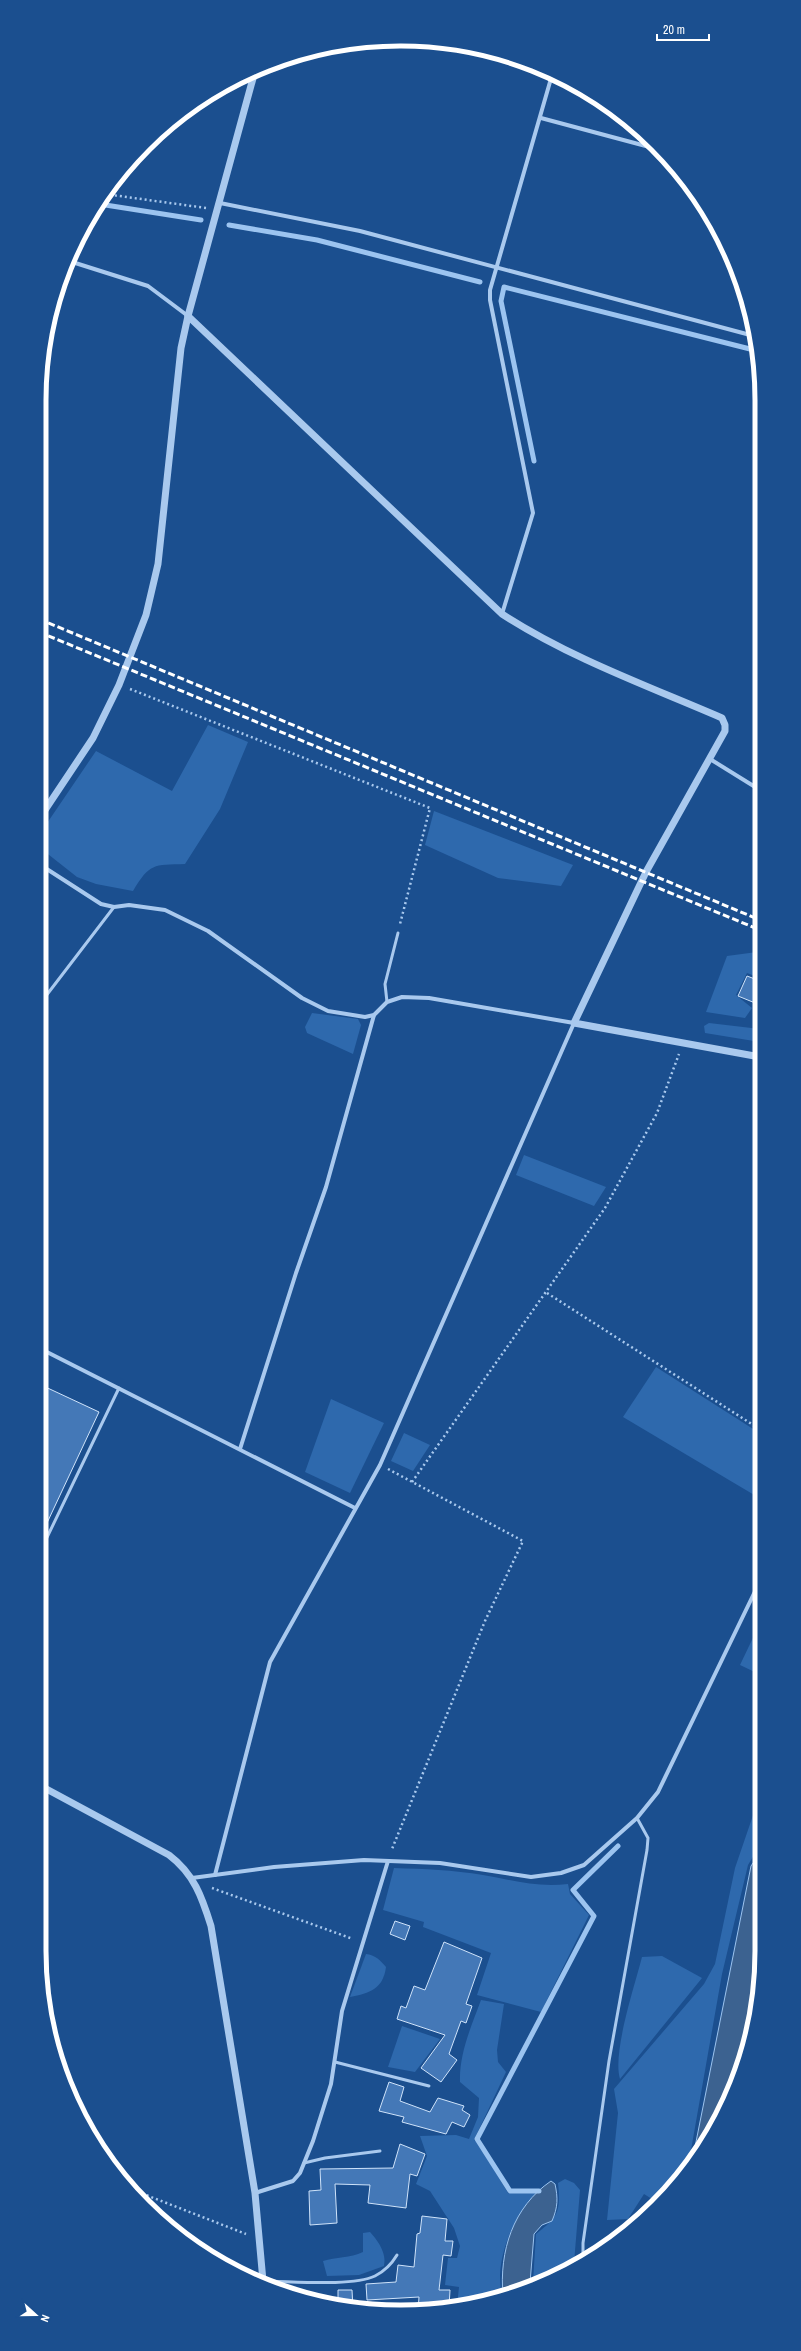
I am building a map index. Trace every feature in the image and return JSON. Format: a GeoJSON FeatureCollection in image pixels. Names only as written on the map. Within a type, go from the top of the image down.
{"type":"FeatureCollection","features":[{"type":"Feature","properties":{"kind":"street"},"geometry":{"type":"LineString","coordinates":[[46,808],[93,738],[119,685],[146,615],[158,564],[181,348],[188,316],[253,79]]}},
{"type":"Feature","properties":{"kind":"street"},"geometry":{"type":"LineString","coordinates":[[502,614],[533,512],[490,300],[497,268],[551,80]]}},
{"type":"Feature","properties":{"kind":"street"},"geometry":{"type":"LineString","coordinates":[[541,118],[649,148]]}},
{"type":"Feature","properties":{"kind":"street"},"geometry":{"type":"LineString","coordinates":[[220,203],[360,231],[749,335]]}},
{"type":"Feature","properties":{"kind":"street"},"geometry":{"type":"LineString","coordinates":[[74,263],[148,286],[188,316],[502,614],[523,627],[594,662],[722,718],[725,725],[724,731],[710,759],[646,872],[574,1023],[380,1465],[270,1662],[215,1875]]}},
{"type":"Feature","properties":{"kind":"street"},"geometry":{"type":"LineString","coordinates":[[710,759],[755,787]]}},
{"type":"Feature","properties":{"kind":"street"},"geometry":{"type":"LineString","coordinates":[[46,869],[101,904],[114,907],[129,905],[165,910],[208,931],[302,998],[328,1011],[365,1017],[374,1015]]}},
{"type":"Feature","properties":{"kind":"street"},"geometry":{"type":"LineString","coordinates":[[240,1449],[296,1273],[326,1188],[374,1015],[387,1002],[402,997],[429,998],[755,1056]]}},
{"type":"Feature","properties":{"kind":"street"},"geometry":{"type":"LineString","coordinates":[[46,1352],[355,1508]]}},
{"type":"Feature","properties":{"kind":"street"},"geometry":{"type":"LineString","coordinates":[[192,1878],[364,1860],[440,1863],[531,1877],[561,1873],[584,1865],[636,1818],[658,1792],[670,1770],[755,1591]]}},
{"type":"Feature","properties":{"kind":"street"},"geometry":{"type":"LineString","coordinates":[[46,1789],[169,1855],[182,1865],[192,1878],[203,1901],[211,1926],[255,2193],[263,2277]]}},
{"type":"Feature","properties":{"kind":"street"},"geometry":{"type":"LineString","coordinates":[[255,2193],[293,2181],[304,2163],[313,2141],[331,2084],[342,2011],[388,1861]]}},
{"type":"Feature","properties":{"kind":"lane"},"geometry":{"type":"LineString","coordinates":[[46,996],[114,907]]}},
{"type":"Feature","properties":{"kind":"lane"},"geometry":{"type":"LineString","coordinates":[[387,1002],[385,984],[398,933]]}},
{"type":"Feature","properties":{"kind":"lane"},"geometry":{"type":"LineString","coordinates":[[46,1539],[118,1388]]}},
{"type":"Feature","properties":{"kind":"lane"},"geometry":{"type":"LineString","coordinates":[[583,2255],[583,2243],[598,2136],[647,1850],[648,1838],[636,1818]]}},
{"type":"Feature","properties":{"kind":"lane"},"geometry":{"type":"LineString","coordinates":[[335,2062],[429,2086]]}},
{"type":"Feature","properties":{"kind":"lane"},"geometry":{"type":"LineString","coordinates":[[304,2163],[325,2158],[380,2151]]}},
{"type":"Feature","properties":{"kind":"lane"},"geometry":{"type":"LineString","coordinates":[[273,2281],[354,2281],[374,2276],[390,2267],[397,2255]]}},
{"type":"Feature","properties":{"kind":"path"},"geometry":{"type":"LineString","coordinates":[[112,195],[206,208],[220,203]]}},
{"type":"Feature","properties":{"kind":"path"},"geometry":{"type":"LineString","coordinates":[[119,685],[430,808],[398,933]]}},
{"type":"Feature","properties":{"kind":"path"},"geometry":{"type":"LineString","coordinates":[[412,1482],[547,1293],[605,1208],[629,1168],[657,1113],[679,1053],[680,1044]]}},
{"type":"Feature","properties":{"kind":"path"},"geometry":{"type":"LineString","coordinates":[[547,1293],[755,1426]]}},
{"type":"Feature","properties":{"kind":"path"},"geometry":{"type":"LineString","coordinates":[[380,1465],[523,1541],[485,1621],[392,1849]]}},
{"type":"Feature","properties":{"kind":"path"},"geometry":{"type":"LineString","coordinates":[[207,1876],[212,1890],[363,1943]]}},
{"type":"Feature","properties":{"kind":"path"},"geometry":{"type":"LineString","coordinates":[[143,2194],[246,2234],[259,2231]]}},
{"type":"Feature","properties":{"kind":"shaded area"},"geometry":{"type":"Polygon","coordinates":[[[208,725],[248,742],[220,809],[185,864],[153,867],[148,870],[133,891],[96,884],[77,877],[46,853],[46,825],[96,751],[172,791],[208,725]]]}},
{"type":"Feature","properties":{"kind":"shaded area"},"geometry":{"type":"Polygon","coordinates":[[[434,811],[573,865],[561,886],[498,878],[425,845],[434,811]]]}},
{"type":"Feature","properties":{"kind":"shaded area"},"geometry":{"type":"Polygon","coordinates":[[[755,952],[755,976],[747,973],[736,995],[752,1008],[745,1018],[706,1012],[727,956],[755,952]]]}},
{"type":"Feature","properties":{"kind":"shaded area"},"geometry":{"type":"Polygon","coordinates":[[[312,1013],[358,1019],[361,1025],[353,1054],[307,1033],[305,1027],[312,1013]]]}},
{"type":"Feature","properties":{"kind":"shaded area"},"geometry":{"type":"Polygon","coordinates":[[[709,1023],[755,1028],[755,1041],[705,1033],[704,1026],[709,1023]]]}},
{"type":"Feature","properties":{"kind":"shaded area"},"geometry":{"type":"Polygon","coordinates":[[[524,1155],[606,1187],[594,1206],[516,1175],[524,1155]]]}},
{"type":"Feature","properties":{"kind":"shaded area"},"geometry":{"type":"Polygon","coordinates":[[[656,1367],[755,1430],[755,1495],[623,1417],[656,1367]]]}},
{"type":"Feature","properties":{"kind":"shaded area"},"geometry":{"type":"Polygon","coordinates":[[[331,1399],[384,1423],[350,1493],[305,1472],[331,1399]]]}},
{"type":"Feature","properties":{"kind":"shaded area"},"geometry":{"type":"Polygon","coordinates":[[[404,1433],[430,1445],[413,1471],[391,1461],[404,1433]]]}},
{"type":"Feature","properties":{"kind":"shaded area"},"geometry":{"type":"Polygon","coordinates":[[[755,1634],[755,1672],[740,1665],[755,1634]]]}},
{"type":"Feature","properties":{"kind":"shaded area"},"geometry":{"type":"Polygon","coordinates":[[[755,1809],[755,1854],[748,1865],[722,1974],[690,2154],[682,2166],[652,2200],[644,2194],[628,2219],[607,2220],[618,2113],[614,2089],[704,1984],[715,1964],[735,1868],[755,1809]]]}},
{"type":"Feature","properties":{"kind":"shaded area"},"geometry":{"type":"Polygon","coordinates":[[[755,1860],[754,1974],[748,2020],[743,2042],[728,2086],[708,2128],[695,2147],[751,1866],[755,1860]]]}},
{"type":"Feature","properties":{"kind":"shaded area"},"geometry":{"type":"Polygon","coordinates":[[[394,1868],[461,1872],[546,1885],[568,1884],[570,1894],[589,1915],[541,2012],[477,1995],[491,1953],[423,1927],[424,1922],[383,1910],[394,1868]]]}},
{"type":"Feature","properties":{"kind":"shaded area"},"geometry":{"type":"Polygon","coordinates":[[[366,1954],[375,1957],[386,1967],[382,1980],[379,1985],[369,1992],[350,1997],[366,1954]]]}},
{"type":"Feature","properties":{"kind":"shaded area"},"geometry":{"type":"Polygon","coordinates":[[[662,1956],[702,1978],[620,2079],[618,2067],[619,2053],[625,2019],[642,1957],[662,1956]]]}},
{"type":"Feature","properties":{"kind":"shaded area"},"geometry":{"type":"Polygon","coordinates":[[[481,2000],[504,2004],[497,2050],[498,2062],[506,2072],[474,2140],[477,2142],[508,2193],[537,2192],[529,2201],[511,2230],[501,2263],[501,2290],[458,2300],[459,2287],[445,2285],[448,2258],[457,2258],[460,2246],[454,2228],[430,2191],[416,2184],[427,2156],[420,2136],[456,2135],[469,2139],[478,2117],[479,2098],[460,2082],[461,2061],[481,2000]]]}},
{"type":"Feature","properties":{"kind":"shaded area"},"geometry":{"type":"Polygon","coordinates":[[[402,2026],[440,2039],[415,2072],[388,2067],[402,2026]]]}},
{"type":"Feature","properties":{"kind":"shaded area"},"geometry":{"type":"Polygon","coordinates":[[[565,2179],[574,2183],[580,2190],[574,2260],[533,2279],[536,2234],[549,2223],[556,2213],[559,2201],[558,2183],[565,2179]]]}},
{"type":"Feature","properties":{"kind":"shaded area"},"geometry":{"type":"Polygon","coordinates":[[[551,2181],[555,2184],[557,2198],[552,2221],[542,2225],[534,2234],[530,2280],[503,2290],[503,2263],[511,2231],[527,2204],[551,2181]]]}},
{"type":"Feature","properties":{"kind":"shaded area"},"geometry":{"type":"Polygon","coordinates":[[[370,2232],[379,2243],[383,2252],[385,2261],[384,2266],[359,2275],[327,2276],[323,2261],[363,2252],[363,2233],[370,2232]]]}},
{"type":"Feature","properties":{"kind":"building"},"geometry":{"type":"Polygon","coordinates":[[[747,976],[755,979],[755,1003],[738,996],[747,976]]]}},
{"type":"Feature","properties":{"kind":"building"},"geometry":{"type":"Polygon","coordinates":[[[46,1387],[99,1412],[46,1525],[46,1387]]]}},
{"type":"Feature","properties":{"kind":"building"},"geometry":{"type":"Polygon","coordinates":[[[395,1921],[410,1926],[405,1940],[390,1934],[395,1921]]]}},
{"type":"Feature","properties":{"kind":"building"},"geometry":{"type":"Polygon","coordinates":[[[444,1942],[482,1958],[466,2004],[472,2006],[466,2023],[461,2021],[449,2054],[457,2060],[441,2082],[421,2068],[445,2035],[397,2019],[401,2006],[406,2008],[414,1986],[425,1990],[444,1942]]]}},
{"type":"Feature","properties":{"kind":"building"},"geometry":{"type":"Polygon","coordinates":[[[389,2082],[404,2087],[400,2101],[430,2112],[438,2098],[464,2106],[462,2110],[470,2115],[464,2127],[452,2122],[446,2134],[402,2122],[404,2117],[379,2111],[389,2082]]]}},
{"type":"Feature","properties":{"kind":"building"},"geometry":{"type":"Polygon","coordinates":[[[400,2144],[425,2154],[417,2176],[410,2174],[406,2208],[368,2203],[370,2185],[335,2184],[337,2223],[310,2225],[309,2191],[321,2190],[320,2169],[393,2168],[400,2144]]]}},
{"type":"Feature","properties":{"kind":"building"},"geometry":{"type":"Polygon","coordinates":[[[422,2216],[447,2219],[445,2241],[453,2241],[451,2256],[443,2255],[439,2290],[450,2290],[449,2302],[418,2304],[419,2297],[367,2300],[366,2284],[396,2282],[398,2265],[414,2267],[417,2234],[420,2233],[422,2216]]]}},
{"type":"Feature","properties":{"kind":"building"},"geometry":{"type":"Polygon","coordinates":[[[338,2290],[352,2290],[353,2302],[338,2299],[338,2290]]]}},
{"type":"Feature","properties":{"kind":"waterway"},"geometry":{"type":"LineString","coordinates":[[105,205],[201,220]]}},
{"type":"Feature","properties":{"kind":"waterway"},"geometry":{"type":"LineString","coordinates":[[229,225],[317,240],[480,282]]}},
{"type":"Feature","properties":{"kind":"waterway"},"geometry":{"type":"LineString","coordinates":[[534,461],[501,301],[504,287],[751,349]]}},
{"type":"Feature","properties":{"kind":"waterway"},"geometry":{"type":"LineString","coordinates":[[539,2191],[510,2191],[477,2139],[594,1916],[573,1890],[618,1846]]}},
{"type":"Feature","properties":{"kind":"railway"},"geometry":{"type":"LineString","coordinates":[[46,622],[755,918]]}},
{"type":"Feature","properties":{"kind":"railway"},"geometry":{"type":"LineString","coordinates":[[46,635],[755,928]]}}]}
